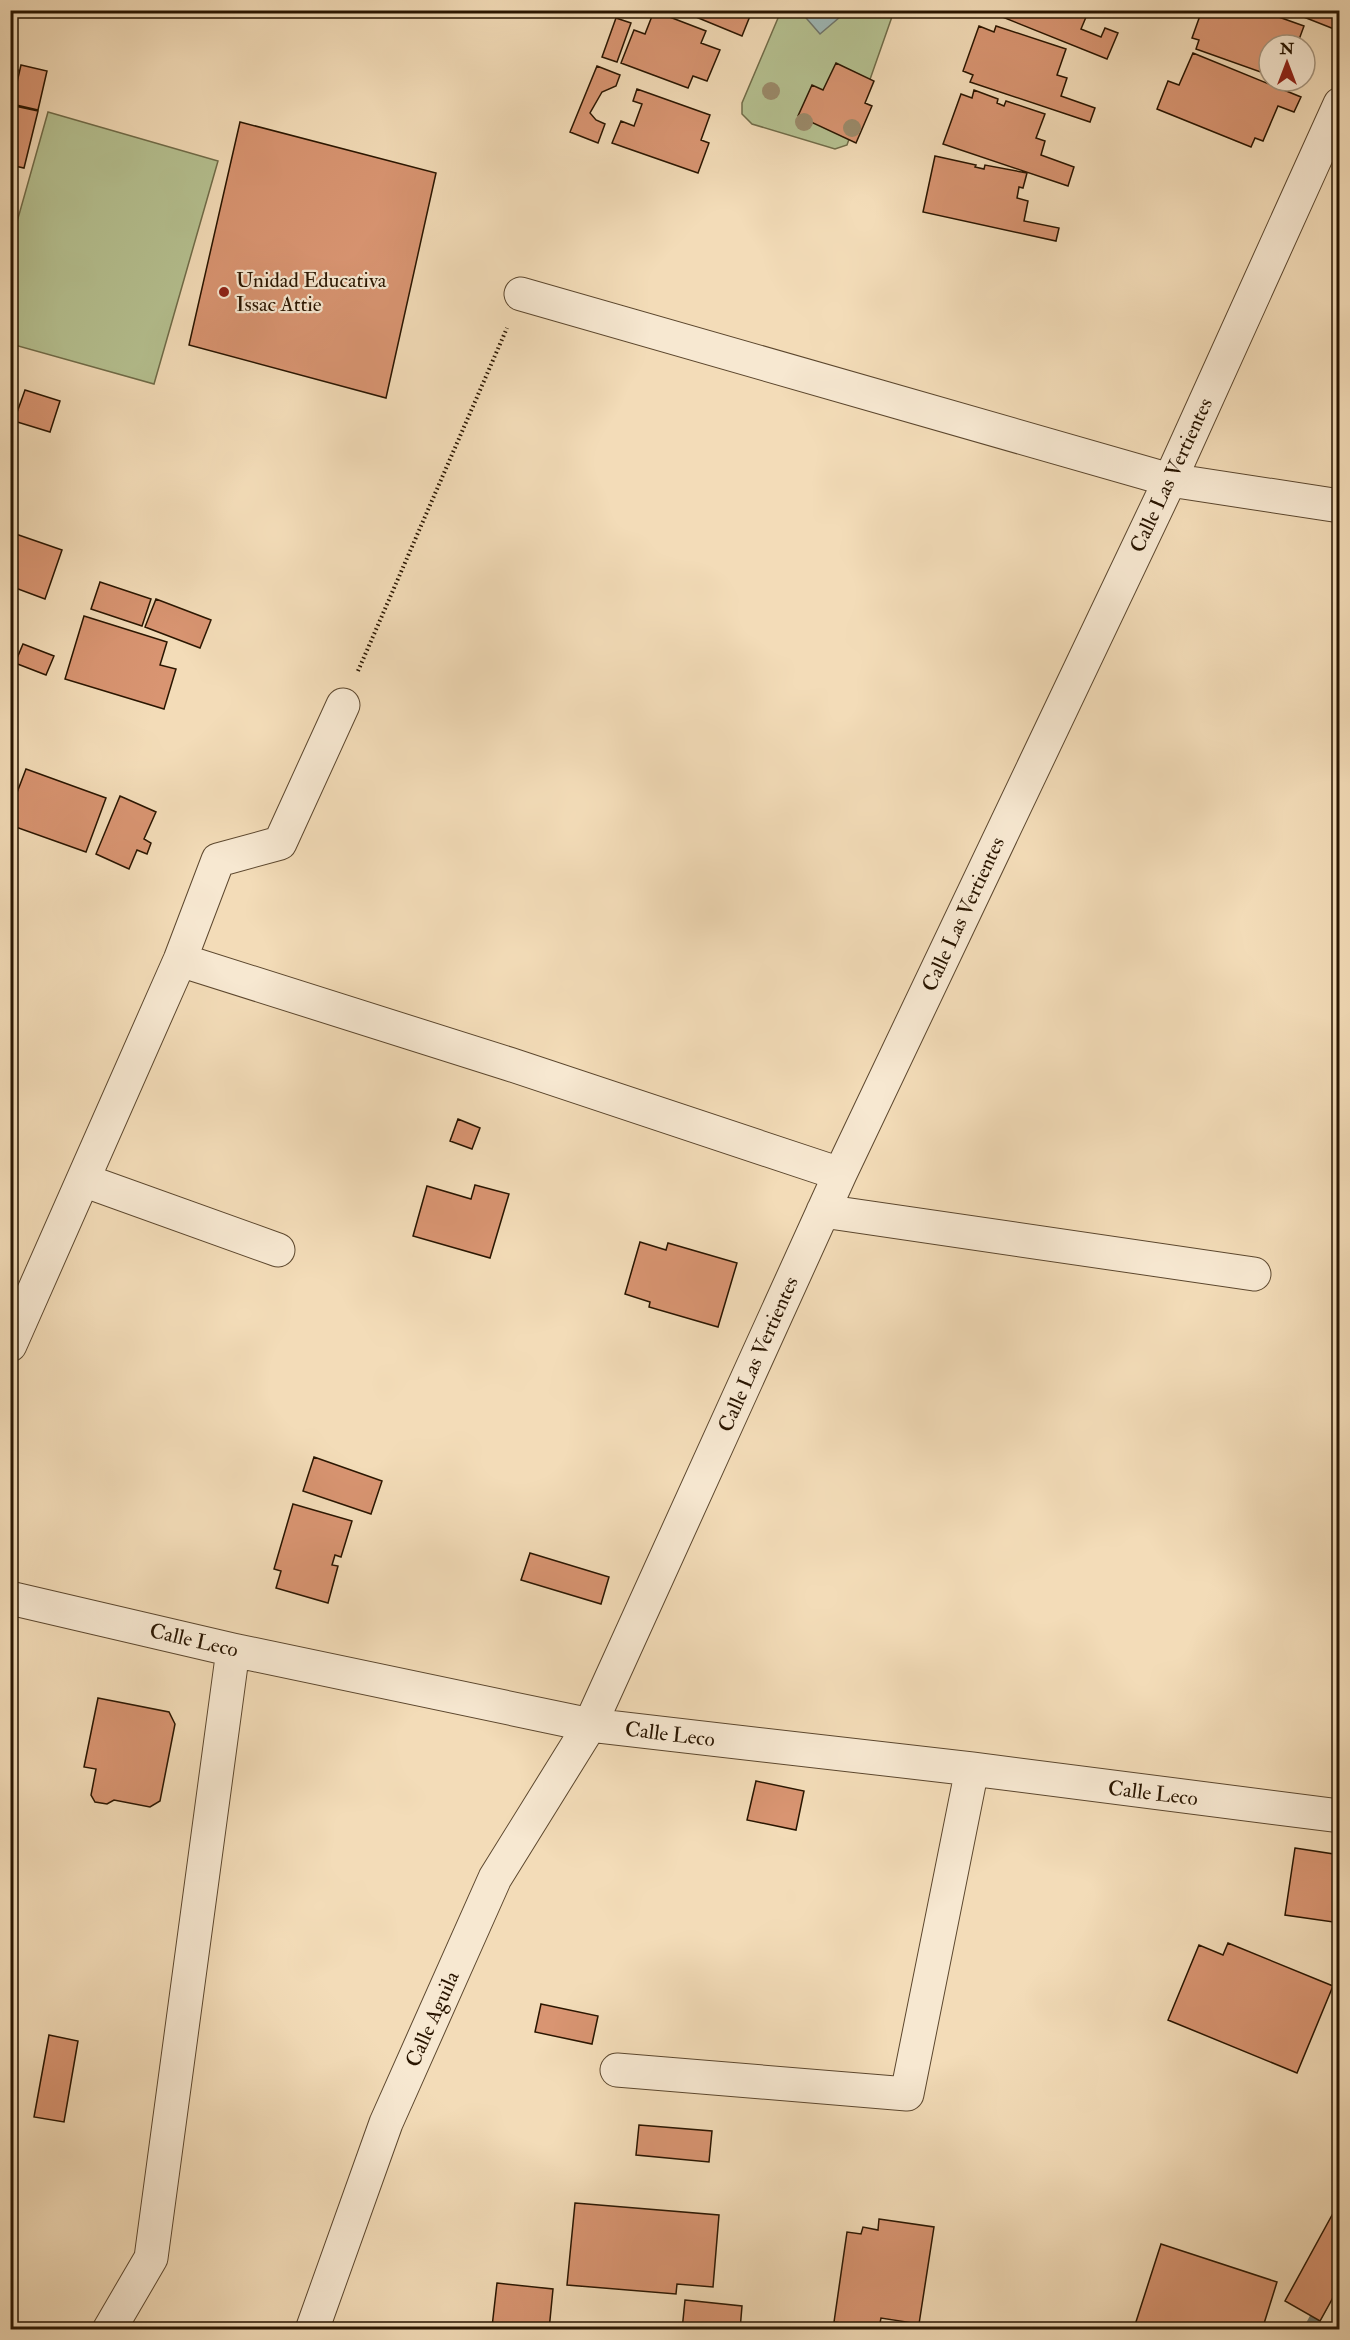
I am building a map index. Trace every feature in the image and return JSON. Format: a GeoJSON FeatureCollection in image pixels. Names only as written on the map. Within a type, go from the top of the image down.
{"type":"FeatureCollection","features":[{"type":"Feature","properties":{"kind":"street","name":"Calle Las Vertientes"},"geometry":{"type":"LineString","coordinates":[[590,1725],[840,1174],[1170,480],[1340,104]]}},
{"type":"Feature","properties":{"kind":"street"},"geometry":{"type":"LineString","coordinates":[[521,294],[1170,480],[1340,506]]}},
{"type":"Feature","properties":{"kind":"street"},"geometry":{"type":"LineString","coordinates":[[10,1345],[180,960],[218,860],[280,843],[344,705]]}},
{"type":"Feature","properties":{"kind":"street"},"geometry":{"type":"LineString","coordinates":[[180,960],[509,1064],[840,1174]]}},
{"type":"Feature","properties":{"kind":"street"},"geometry":{"type":"LineString","coordinates":[[83,1180],[278,1250]]}},
{"type":"Feature","properties":{"kind":"street"},"geometry":{"type":"LineString","coordinates":[[823,1211],[1254,1274]]}},
{"type":"Feature","properties":{"kind":"street","name":"Calle Leco"},"geometry":{"type":"LineString","coordinates":[[10,1598],[233,1650],[590,1725],[1340,1816]]}},
{"type":"Feature","properties":{"kind":"street"},"geometry":{"type":"LineString","coordinates":[[109,2330],[151,2258],[233,1650]]}},
{"type":"Feature","properties":{"kind":"street","name":"Calle Aguila"},"geometry":{"type":"LineString","coordinates":[[312,2330],[386,2123],[495,1878],[590,1725]]}},
{"type":"Feature","properties":{"kind":"street"},"geometry":{"type":"LineString","coordinates":[[617,2070],[907,2094],[972,1770]]}},
{"type":"Feature","properties":{"kind":"path"},"geometry":{"type":"LineString","coordinates":[[344,705],[521,294]]}},
{"type":"Feature","properties":{"kind":"green space"},"geometry":{"type":"Polygon","coordinates":[[[781,11],[894,11],[847,145],[835,149],[752,124],[742,114],[742,103],[781,11]]]}},
{"type":"Feature","properties":{"kind":"green space"},"geometry":{"type":"Polygon","coordinates":[[[48,112],[218,161],[154,384],[11,344],[11,243],[48,112]]]}},
{"type":"Feature","properties":{"kind":"water"},"geometry":{"type":"Polygon","coordinates":[[[800,11],[847,11],[820,34],[800,11]]]}},
{"type":"Feature","properties":{"kind":"building"},"geometry":{"type":"Polygon","coordinates":[[[679,10],[744,10],[743,12],[750,16],[742,36],[679,10]]]}},
{"type":"Feature","properties":{"kind":"building"},"geometry":{"type":"Polygon","coordinates":[[[985,10],[1089,10],[1081,29],[1101,37],[1105,28],[1118,33],[1107,59],[985,10]]]}},
{"type":"Feature","properties":{"kind":"building"},"geometry":{"type":"Polygon","coordinates":[[[1202,10],[1259,10],[1304,26],[1301,33],[1257,33],[1257,71],[1196,49],[1199,40],[1192,38],[1202,10]]]}},
{"type":"Feature","properties":{"kind":"building"},"geometry":{"type":"Polygon","coordinates":[[[1286,10],[1340,10],[1340,13],[1334,29],[1286,10]]]}},
{"type":"Feature","properties":{"kind":"building"},"geometry":{"type":"Polygon","coordinates":[[[654,11],[706,31],[701,43],[720,50],[707,81],[693,76],[688,88],[621,63],[634,30],[645,34],[654,11]]]}},
{"type":"Feature","properties":{"kind":"building"},"geometry":{"type":"Polygon","coordinates":[[[616,18],[631,23],[617,62],[602,57],[616,18]]]}},
{"type":"Feature","properties":{"kind":"building"},"geometry":{"type":"Polygon","coordinates":[[[979,26],[994,32],[996,26],[1066,49],[1057,75],[1067,78],[1061,96],[1095,108],[1090,122],[970,82],[973,75],[963,71],[979,26]]]}},
{"type":"Feature","properties":{"kind":"building"},"geometry":{"type":"Polygon","coordinates":[[[1193,53],[1257,79],[1257,93],[1291,93],[1301,97],[1294,112],[1278,106],[1263,141],[1255,138],[1251,147],[1157,109],[1168,81],[1179,85],[1193,53]]]}},
{"type":"Feature","properties":{"kind":"building"},"geometry":{"type":"Polygon","coordinates":[[[836,63],[874,81],[865,103],[872,106],[856,143],[798,116],[812,85],[823,90],[836,63]]]}},
{"type":"Feature","properties":{"kind":"building"},"geometry":{"type":"Polygon","coordinates":[[[21,65],[47,71],[38,110],[12,104],[21,65]]]}},
{"type":"Feature","properties":{"kind":"building"},"geometry":{"type":"Polygon","coordinates":[[[597,66],[620,75],[616,86],[602,92],[590,113],[596,120],[605,124],[598,143],[570,132],[597,66]]]}},
{"type":"Feature","properties":{"kind":"building"},"geometry":{"type":"Polygon","coordinates":[[[10,68],[18,70],[10,100],[10,68]]]}},
{"type":"Feature","properties":{"kind":"building"},"geometry":{"type":"Polygon","coordinates":[[[637,89],[710,115],[701,140],[709,143],[698,173],[612,143],[621,121],[634,126],[642,104],[633,101],[637,89]]]}},
{"type":"Feature","properties":{"kind":"building"},"geometry":{"type":"Polygon","coordinates":[[[974,90],[998,99],[997,103],[1004,106],[1006,101],[1045,114],[1036,138],[1045,141],[1041,155],[1074,167],[1068,186],[943,144],[961,94],[972,98],[974,90]]]}},
{"type":"Feature","properties":{"kind":"building"},"geometry":{"type":"Polygon","coordinates":[[[10,105],[38,111],[24,168],[10,165],[10,105]]]}},
{"type":"Feature","properties":{"kind":"building"},"geometry":{"type":"Polygon","coordinates":[[[240,122],[436,173],[386,398],[189,345],[240,122]]]}},
{"type":"Feature","properties":{"kind":"building"},"geometry":{"type":"Polygon","coordinates":[[[935,156],[976,165],[975,167],[984,169],[985,165],[1027,173],[1023,188],[1019,187],[1017,198],[1028,201],[1024,221],[1059,228],[1056,241],[923,212],[935,156]]]}},
{"type":"Feature","properties":{"kind":"building"},"geometry":{"type":"Polygon","coordinates":[[[25,390],[60,401],[50,432],[14,421],[25,390]]]}},
{"type":"Feature","properties":{"kind":"building"},"geometry":{"type":"Polygon","coordinates":[[[10,532],[62,550],[45,599],[10,586],[10,532]]]}},
{"type":"Feature","properties":{"kind":"building"},"geometry":{"type":"Polygon","coordinates":[[[100,582],[151,599],[142,626],[91,609],[100,582]]]}},
{"type":"Feature","properties":{"kind":"building"},"geometry":{"type":"Polygon","coordinates":[[[156,599],[211,620],[200,648],[145,627],[156,599]]]}},
{"type":"Feature","properties":{"kind":"building"},"geometry":{"type":"Polygon","coordinates":[[[84,616],[167,642],[160,665],[176,669],[164,709],[65,679],[84,616]]]}},
{"type":"Feature","properties":{"kind":"building"},"geometry":{"type":"Polygon","coordinates":[[[23,644],[54,656],[46,675],[15,663],[23,644]]]}},
{"type":"Feature","properties":{"kind":"building"},"geometry":{"type":"Polygon","coordinates":[[[26,769],[106,798],[86,852],[10,825],[10,811],[26,769]]]}},
{"type":"Feature","properties":{"kind":"building"},"geometry":{"type":"Polygon","coordinates":[[[120,796],[156,812],[144,839],[151,843],[147,854],[137,850],[129,869],[96,854],[120,796]]]}},
{"type":"Feature","properties":{"kind":"building"},"geometry":{"type":"Polygon","coordinates":[[[458,1119],[480,1128],[472,1149],[450,1141],[458,1119]]]}},
{"type":"Feature","properties":{"kind":"building"},"geometry":{"type":"Polygon","coordinates":[[[475,1185],[509,1194],[490,1258],[413,1236],[427,1186],[471,1199],[475,1185]]]}},
{"type":"Feature","properties":{"kind":"building"},"geometry":{"type":"Polygon","coordinates":[[[640,1242],[666,1250],[668,1243],[737,1263],[718,1327],[649,1307],[650,1302],[625,1294],[640,1242]]]}},
{"type":"Feature","properties":{"kind":"building"},"geometry":{"type":"Polygon","coordinates":[[[314,1457],[382,1481],[371,1514],[303,1491],[314,1457]]]}},
{"type":"Feature","properties":{"kind":"building"},"geometry":{"type":"Polygon","coordinates":[[[293,1504],[352,1521],[341,1557],[335,1555],[332,1565],[338,1566],[328,1603],[276,1588],[281,1571],[274,1569],[293,1504]]]}},
{"type":"Feature","properties":{"kind":"building"},"geometry":{"type":"Polygon","coordinates":[[[530,1553],[609,1577],[601,1604],[521,1580],[530,1553]]]}},
{"type":"Feature","properties":{"kind":"building"},"geometry":{"type":"Polygon","coordinates":[[[98,1698],[169,1712],[175,1724],[160,1801],[150,1807],[114,1800],[107,1804],[95,1802],[91,1795],[96,1769],[84,1767],[98,1698]]]}},
{"type":"Feature","properties":{"kind":"building"},"geometry":{"type":"Polygon","coordinates":[[[756,1781],[804,1791],[796,1830],[747,1820],[756,1781]]]}},
{"type":"Feature","properties":{"kind":"building"},"geometry":{"type":"Polygon","coordinates":[[[1295,1848],[1340,1855],[1340,1923],[1285,1915],[1295,1848]]]}},
{"type":"Feature","properties":{"kind":"building"},"geometry":{"type":"Polygon","coordinates":[[[1228,1943],[1333,1986],[1297,2073],[1168,2020],[1199,1945],[1223,1955],[1228,1943]]]}},
{"type":"Feature","properties":{"kind":"building"},"geometry":{"type":"Polygon","coordinates":[[[541,2004],[598,2016],[592,2044],[535,2032],[541,2004]]]}},
{"type":"Feature","properties":{"kind":"building"},"geometry":{"type":"Polygon","coordinates":[[[49,2035],[78,2041],[64,2122],[34,2117],[49,2035]]]}},
{"type":"Feature","properties":{"kind":"building"},"geometry":{"type":"Polygon","coordinates":[[[639,2125],[712,2131],[709,2162],[636,2155],[639,2125]]]}},
{"type":"Feature","properties":{"kind":"building"},"geometry":{"type":"Polygon","coordinates":[[[575,2203],[719,2215],[713,2287],[677,2284],[676,2294],[567,2285],[575,2203]]]}},
{"type":"Feature","properties":{"kind":"building"},"geometry":{"type":"Polygon","coordinates":[[[1337,2206],[1340,2208],[1340,2285],[1320,2321],[1285,2301],[1337,2206]]]}},
{"type":"Feature","properties":{"kind":"building"},"geometry":{"type":"Polygon","coordinates":[[[879,2219],[934,2227],[919,2324],[881,2318],[879,2328],[834,2322],[847,2232],[861,2234],[863,2227],[878,2230],[879,2219]]]}},
{"type":"Feature","properties":{"kind":"building"},"geometry":{"type":"Polygon","coordinates":[[[1161,2244],[1277,2282],[1262,2330],[1134,2328],[1161,2244]]]}},
{"type":"Feature","properties":{"kind":"building"},"geometry":{"type":"Polygon","coordinates":[[[497,2283],[553,2289],[549,2330],[492,2327],[497,2283]]]}},
{"type":"Feature","properties":{"kind":"building"},"geometry":{"type":"Polygon","coordinates":[[[685,2300],[742,2306],[740,2330],[682,2330],[685,2300]]]}},
{"type":"Feature","properties":{"kind":"waterway"},"geometry":{"type":"LineString","coordinates":[[1309,2330],[1322,2306]]}},
{"type":"Feature","properties":{"kind":"place","name":"Unidad Educativa Issac Attie"},"geometry":{"type":"Point","coordinates":[224,292]}}]}
